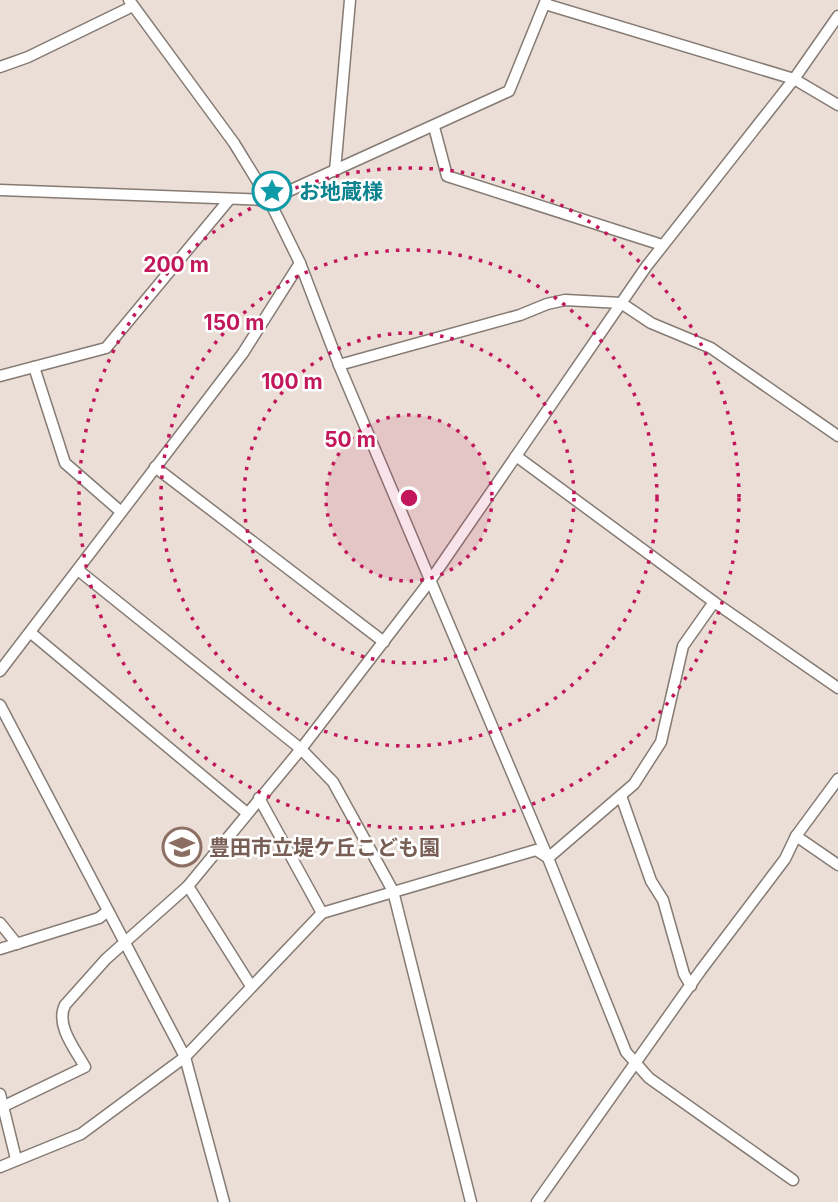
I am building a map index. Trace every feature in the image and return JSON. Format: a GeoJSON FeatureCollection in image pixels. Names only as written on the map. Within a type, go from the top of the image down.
{"type":"FeatureCollection","features":[{"type":"Feature","properties":{"kind":"street"},"geometry":{"type":"LineString","coordinates":[[335,171],[349,0]]}},
{"type":"Feature","properties":{"kind":"street"},"geometry":{"type":"LineString","coordinates":[[0,190],[228,201],[270,200],[509,91],[546,2],[794,79],[838,104]]}},
{"type":"Feature","properties":{"kind":"street"},"geometry":{"type":"LineString","coordinates":[[0,67],[28,57],[131,3],[220,122],[270,200],[300,263],[339,365],[548,858],[626,1052],[635,1065],[793,1180]]}},
{"type":"Feature","properties":{"kind":"street"},"geometry":{"type":"LineString","coordinates":[[1,1107],[85,1067],[63,1026],[61,1013],[106,959],[188,886],[301,749],[430,581],[662,245],[794,79],[838,16]]}},
{"type":"Feature","properties":{"kind":"street"},"geometry":{"type":"LineString","coordinates":[[434,127],[447,176],[662,245]]}},
{"type":"Feature","properties":{"kind":"street"},"geometry":{"type":"LineString","coordinates":[[0,376],[106,348],[228,201]]}},
{"type":"Feature","properties":{"kind":"street"},"geometry":{"type":"LineString","coordinates":[[0,671],[120,511],[243,354],[300,263]]}},
{"type":"Feature","properties":{"kind":"street"},"geometry":{"type":"LineString","coordinates":[[339,365],[565,300],[621,303],[651,323],[711,348],[838,436]]}},
{"type":"Feature","properties":{"kind":"street"},"geometry":{"type":"LineString","coordinates":[[34,367],[65,463],[120,511]]}},
{"type":"Feature","properties":{"kind":"street"},"geometry":{"type":"LineString","coordinates":[[516,456],[714,602],[838,688]]}},
{"type":"Feature","properties":{"kind":"street"},"geometry":{"type":"LineString","coordinates":[[155,467],[384,642]]}},
{"type":"Feature","properties":{"kind":"street"},"geometry":{"type":"LineString","coordinates":[[78,570],[301,749],[332,782],[393,891],[471,1202]]}},
{"type":"Feature","properties":{"kind":"street"},"geometry":{"type":"LineString","coordinates":[[548,858],[634,783],[661,742],[683,646],[714,602]]}},
{"type":"Feature","properties":{"kind":"street"},"geometry":{"type":"LineString","coordinates":[[31,633],[247,813]]}},
{"type":"Feature","properties":{"kind":"street"},"geometry":{"type":"LineString","coordinates":[[0,705],[185,1057],[224,1202]]}},
{"type":"Feature","properties":{"kind":"street"},"geometry":{"type":"LineString","coordinates":[[537,1202],[785,859],[796,836],[838,779]]}},
{"type":"Feature","properties":{"kind":"street"},"geometry":{"type":"LineString","coordinates":[[621,796],[652,881],[663,900],[684,974],[691,986]]}},
{"type":"Feature","properties":{"kind":"street"},"geometry":{"type":"LineString","coordinates":[[259,798],[322,913]]}},
{"type":"Feature","properties":{"kind":"street"},"geometry":{"type":"LineString","coordinates":[[796,836],[838,864]]}},
{"type":"Feature","properties":{"kind":"street"},"geometry":{"type":"LineString","coordinates":[[0,1167],[81,1134],[185,1057],[322,913],[536,850],[548,858]]}},
{"type":"Feature","properties":{"kind":"street"},"geometry":{"type":"LineString","coordinates":[[188,886],[251,986]]}},
{"type":"Feature","properties":{"kind":"street"},"geometry":{"type":"LineString","coordinates":[[0,949],[99,918],[108,911]]}},
{"type":"Feature","properties":{"kind":"street"},"geometry":{"type":"LineString","coordinates":[[0,923],[17,944]]}},
{"type":"Feature","properties":{"kind":"street"},"geometry":{"type":"LineString","coordinates":[[0,1094],[1,1107],[16,1159]]}},
{"type":"Feature","properties":{"kind":"place","name":"お地蔵様"},"geometry":{"type":"Point","coordinates":[272,191]}},
{"type":"Feature","properties":{"kind":"place","name":"豊田市立堤ケ丘こども園"},"geometry":{"type":"Point","coordinates":[182,847]}}]}
